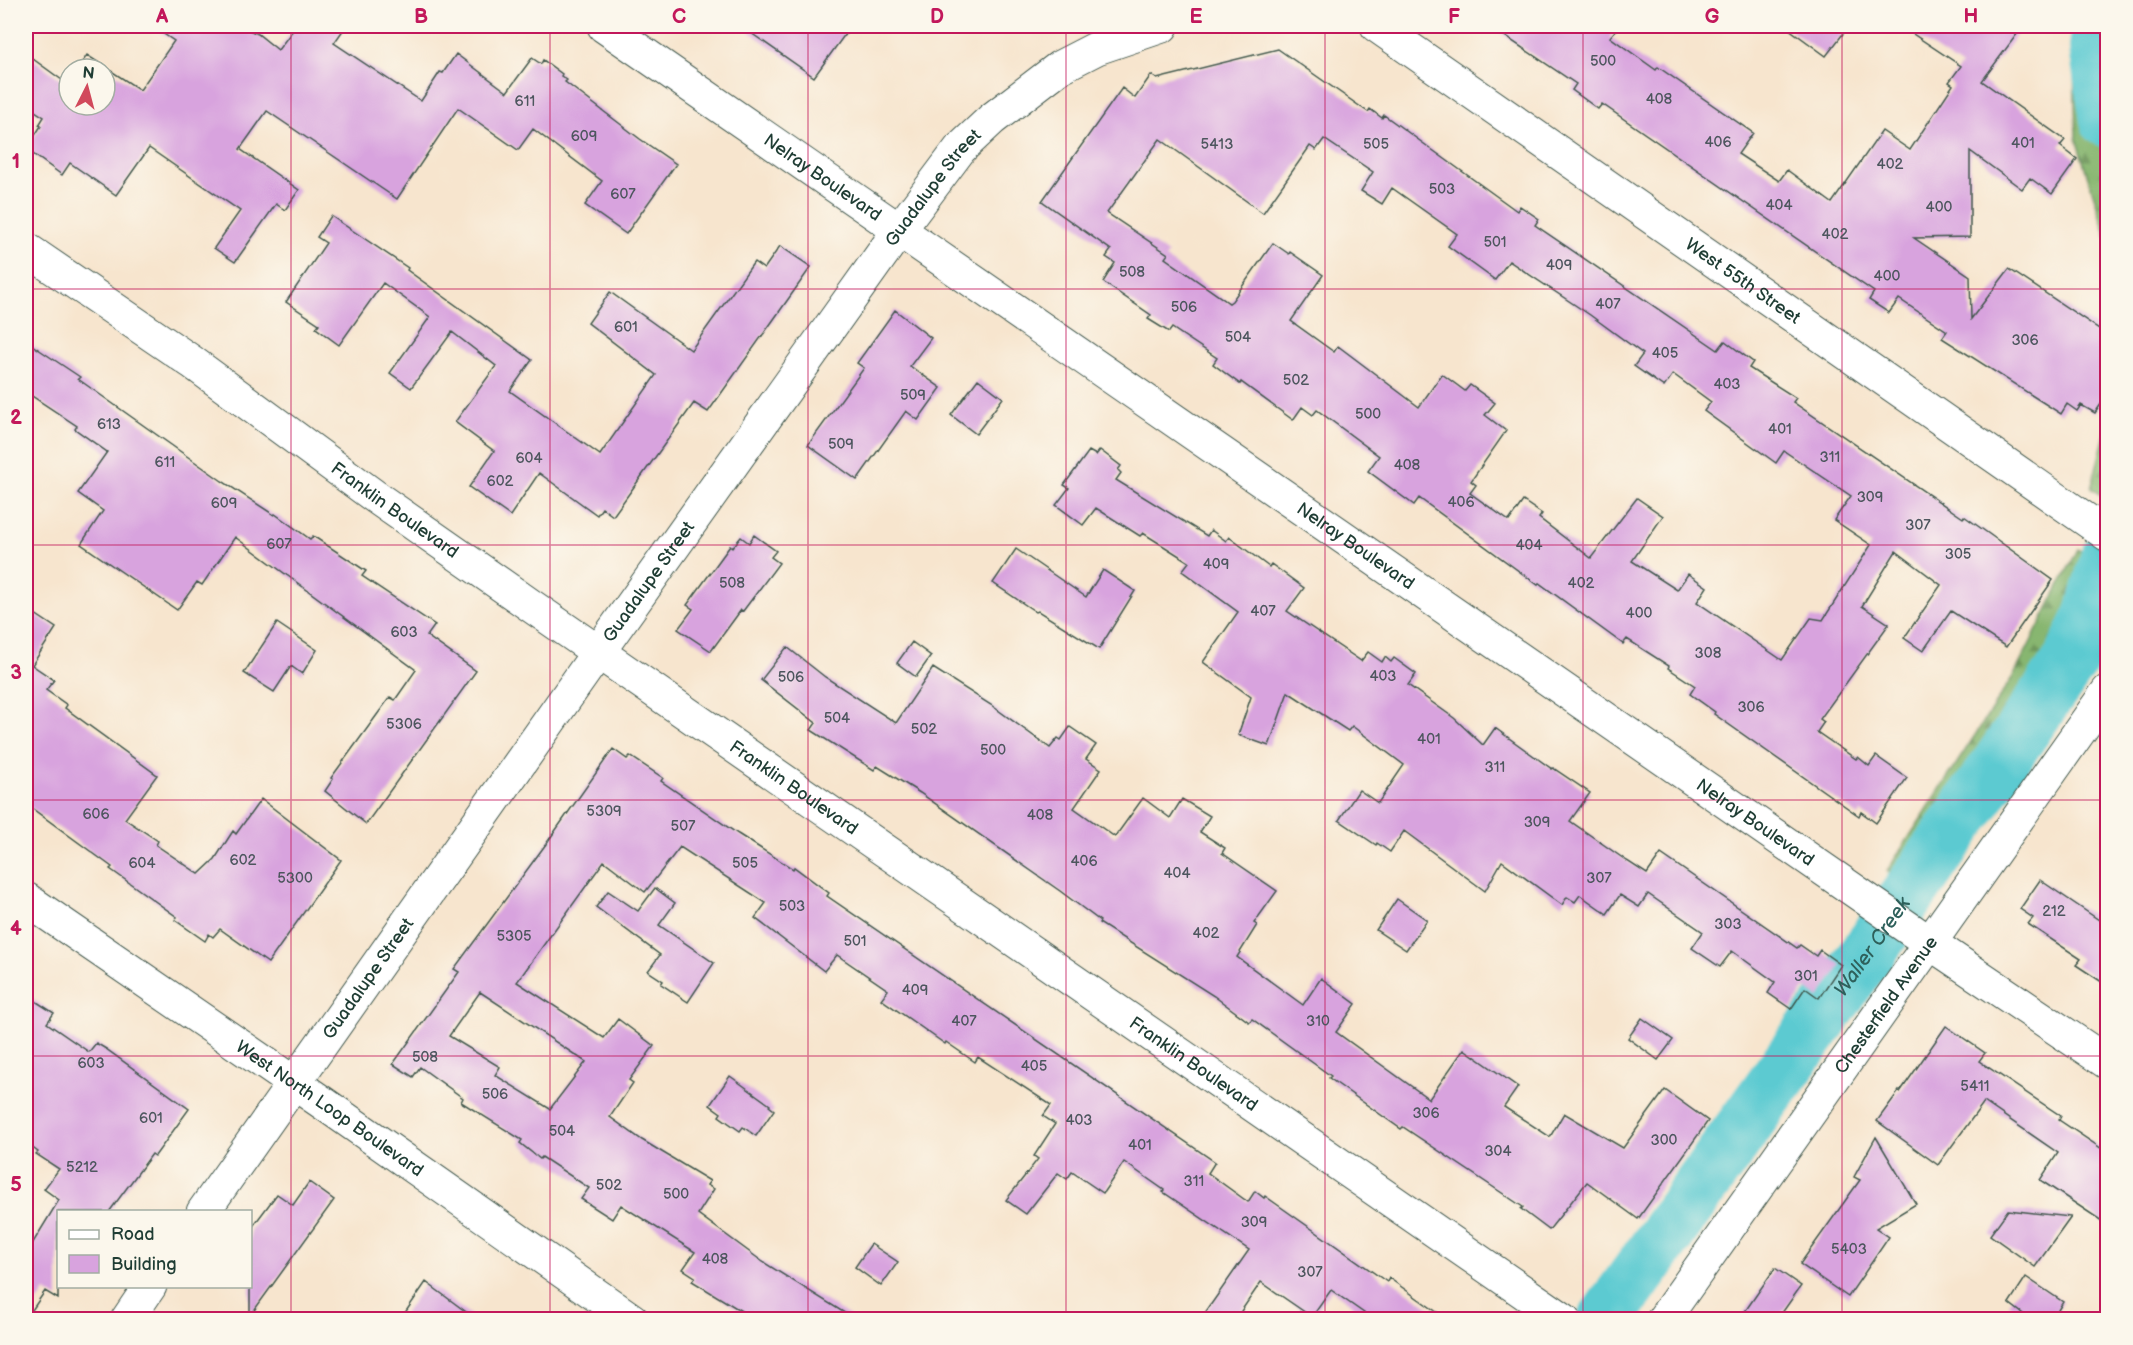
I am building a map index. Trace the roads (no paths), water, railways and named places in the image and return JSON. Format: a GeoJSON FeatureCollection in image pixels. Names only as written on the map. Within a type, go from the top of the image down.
{"type":"FeatureCollection","features":[{"type":"Feature","properties":{"kind":"street","name":"Nelray Boulevard"},"geometry":{"type":"LineString","coordinates":[[604,26],[1930,944],[2108,1063]]}},
{"type":"Feature","properties":{"kind":"street","name":"Guadalupe Street"},"geometry":{"type":"LineString","coordinates":[[204,1210],[599,651],[900,229],[960,149],[992,119],[1060,67],[1097,48],[1162,26]]}},
{"type":"Feature","properties":{"kind":"street","name":"West 55th Street"},"geometry":{"type":"LineString","coordinates":[[1377,26],[2108,535]]}},
{"type":"Feature","properties":{"kind":"street","name":"Franklin Boulevard"},"geometry":{"type":"LineString","coordinates":[[26,249],[192,362],[387,504],[1564,1320]]}},
{"type":"Feature","properties":{"kind":"street","name":"Chesterfield Avenue"},"geometry":{"type":"LineString","coordinates":[[1663,1320],[2108,691]]}},
{"type":"Feature","properties":{"kind":"street","name":"West North Loop Boulevard"},"geometry":{"type":"LineString","coordinates":[[26,899],[632,1320]]}},
{"type":"Feature","properties":{"kind":"street"},"geometry":{"type":"LineString","coordinates":[[127,1320],[149,1288]]}},
{"type":"Feature","properties":{"kind":"waterway","name":"Waller Creek"},"geometry":{"type":"LineString","coordinates":[[2100,26],[2097,48],[2108,120]]}},
{"type":"Feature","properties":{"kind":"waterway","name":"Waller Creek"},"geometry":{"type":"LineString","coordinates":[[1605,1320],[1871,948],[2070,662],[2092,616],[2108,558]]}}]}
